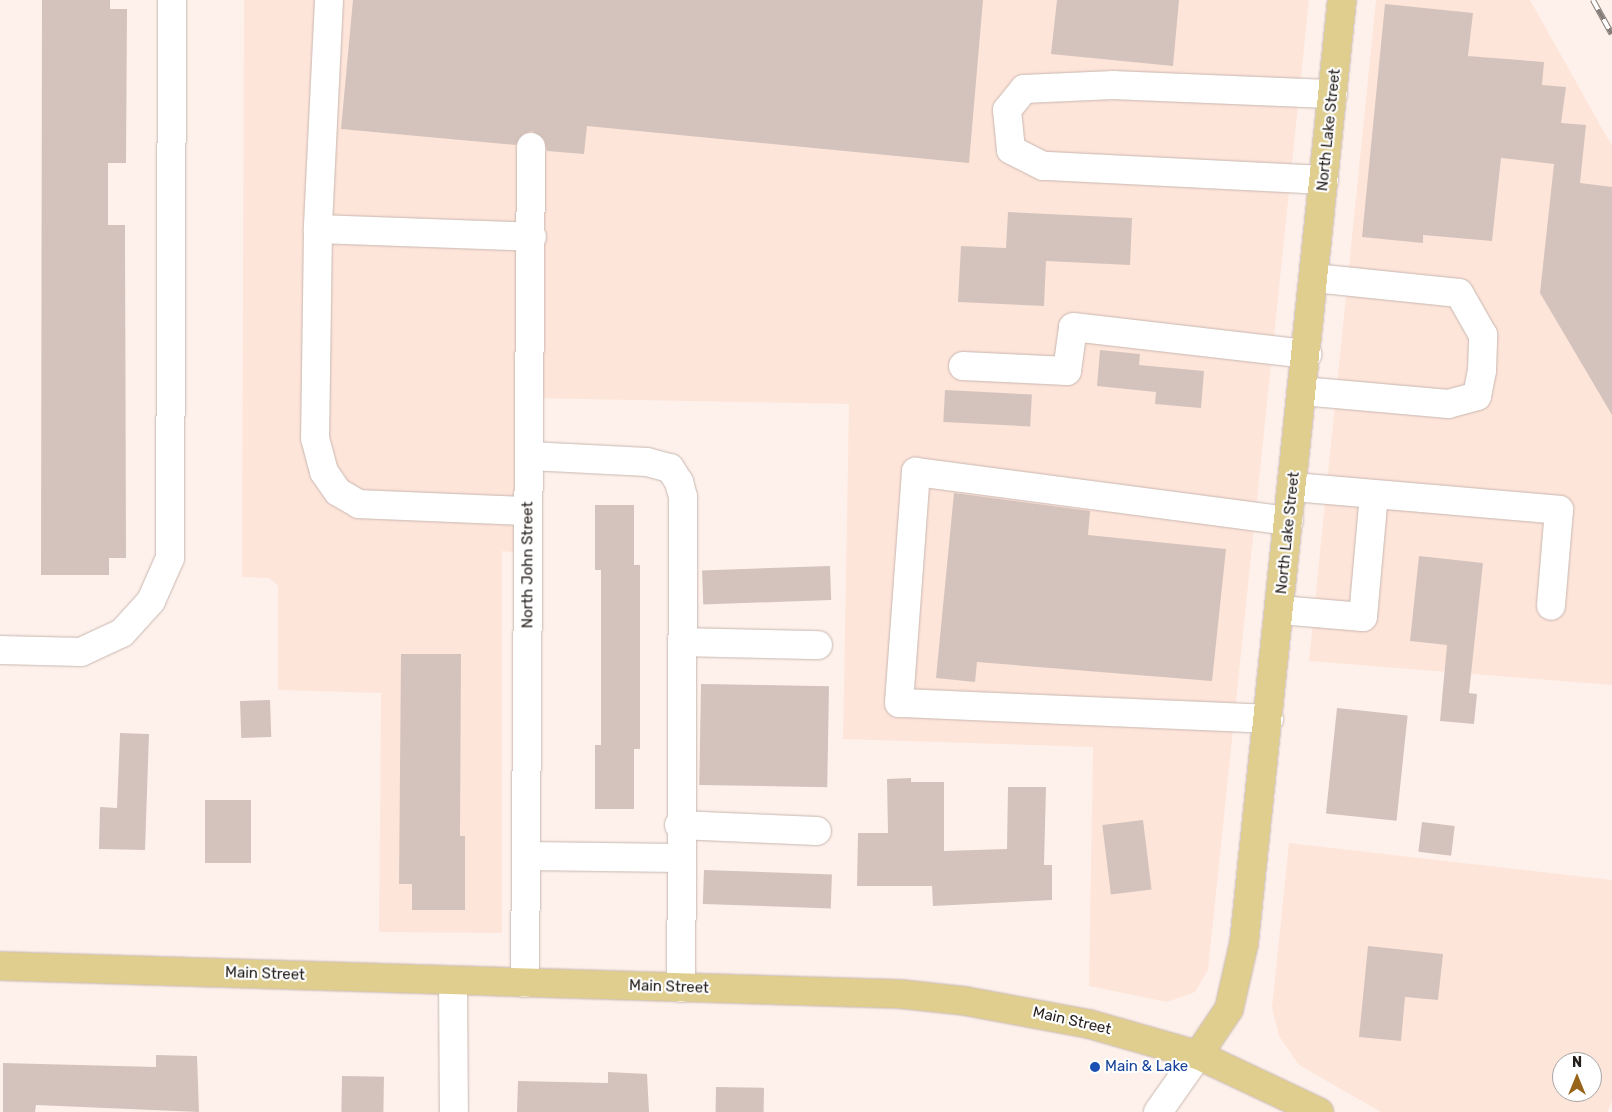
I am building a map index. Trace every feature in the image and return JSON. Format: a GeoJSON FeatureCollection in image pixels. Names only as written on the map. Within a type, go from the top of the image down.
{"type":"FeatureCollection","features":[{"type":"Feature","properties":{"kind":"main road","name":"North Lake Street"},"geometry":{"type":"LineString","coordinates":[[1198,1055],[1228,1008],[1238,975],[1269,719],[1342,0]]}},
{"type":"Feature","properties":{"kind":"main road","name":"Main Street"},"geometry":{"type":"LineString","coordinates":[[0,966],[900,994],[965,1001],[1089,1024],[1198,1055],[1319,1112]]}},
{"type":"Feature","properties":{"kind":"street"},"geometry":{"type":"LineString","coordinates":[[0,650],[81,652],[122,633],[151,601],[170,558],[172,0]]}},
{"type":"Feature","properties":{"kind":"street"},"geometry":{"type":"LineString","coordinates":[[329,0],[318,229],[315,438],[324,472],[338,492],[359,504],[528,511]]}},
{"type":"Feature","properties":{"kind":"street"},"geometry":{"type":"LineString","coordinates":[[1324,180],[1043,166],[1011,150],[1007,110],[1024,89],[1114,85],[1333,94]]}},
{"type":"Feature","properties":{"kind":"street","name":"North John Street"},"geometry":{"type":"LineString","coordinates":[[525,983],[532,237],[531,148]]}},
{"type":"Feature","properties":{"kind":"street"},"geometry":{"type":"LineString","coordinates":[[318,229],[532,237]]}},
{"type":"Feature","properties":{"kind":"street"},"geometry":{"type":"LineString","coordinates":[[1302,391],[1448,404],[1477,396],[1482,371],[1483,335],[1459,293],[1314,278]]}},
{"type":"Feature","properties":{"kind":"street"},"geometry":{"type":"LineString","coordinates":[[963,366],[1067,371],[1073,328],[1306,354]]}},
{"type":"Feature","properties":{"kind":"street"},"geometry":{"type":"LineString","coordinates":[[530,456],[648,462],[670,468],[683,497],[678,858],[681,988]]}},
{"type":"Feature","properties":{"kind":"street"},"geometry":{"type":"LineString","coordinates":[[1269,719],[899,703],[916,472],[1289,521]]}},
{"type":"Feature","properties":{"kind":"street"},"geometry":{"type":"LineString","coordinates":[[1293,487],[1559,510],[1551,606]]}},
{"type":"Feature","properties":{"kind":"street"},"geometry":{"type":"LineString","coordinates":[[1280,610],[1363,617],[1374,494]]}},
{"type":"Feature","properties":{"kind":"street"},"geometry":{"type":"LineString","coordinates":[[682,642],[818,645]]}},
{"type":"Feature","properties":{"kind":"street"},"geometry":{"type":"LineString","coordinates":[[679,825],[817,831]]}},
{"type":"Feature","properties":{"kind":"street"},"geometry":{"type":"LineString","coordinates":[[526,856],[678,858]]}},
{"type":"Feature","properties":{"kind":"street"},"geometry":{"type":"LineString","coordinates":[[453,980],[454,1112]]}},
{"type":"Feature","properties":{"kind":"street"},"geometry":{"type":"LineString","coordinates":[[1158,1112],[1198,1055]]}},
{"type":"Feature","properties":{"kind":"shaded area"},"geometry":{"type":"Polygon","coordinates":[[[244,0],[1309,0],[1208,970],[1195,992],[1167,1002],[1089,986],[1093,747],[843,739],[849,404],[531,398],[528,554],[502,551],[502,933],[379,932],[381,693],[278,690],[278,586],[269,578],[242,577],[244,0]]]}},
{"type":"Feature","properties":{"kind":"shaded area"},"geometry":{"type":"Polygon","coordinates":[[[1376,0],[1530,0],[1612,146],[1612,685],[1309,661],[1376,0]]]}},
{"type":"Feature","properties":{"kind":"shaded area"},"geometry":{"type":"Polygon","coordinates":[[[1289,843],[1612,880],[1612,1101],[1607,1112],[1381,1112],[1299,1065],[1279,1036],[1272,1008],[1289,843]]]}},
{"type":"Feature","properties":{"kind":"building"},"geometry":{"type":"Polygon","coordinates":[[[42,0],[110,0],[110,9],[127,9],[126,163],[108,163],[108,225],[125,225],[126,558],[109,558],[109,575],[41,575],[42,0]]]}},
{"type":"Feature","properties":{"kind":"building"},"geometry":{"type":"Polygon","coordinates":[[[353,0],[983,0],[969,163],[587,126],[584,154],[547,151],[544,139],[532,131],[523,134],[516,145],[341,129],[353,0]]]}},
{"type":"Feature","properties":{"kind":"building"},"geometry":{"type":"Polygon","coordinates":[[[1057,0],[1179,0],[1173,66],[1051,54],[1057,0]]]}},
{"type":"Feature","properties":{"kind":"building"},"geometry":{"type":"Polygon","coordinates":[[[1385,4],[1473,13],[1468,56],[1544,62],[1542,85],[1566,87],[1561,123],[1586,125],[1580,183],[1612,187],[1612,415],[1540,293],[1554,164],[1501,158],[1492,241],[1423,235],[1423,243],[1362,237],[1385,4]]]}},
{"type":"Feature","properties":{"kind":"building"},"geometry":{"type":"Polygon","coordinates":[[[1008,212],[1132,218],[1130,265],[1046,261],[1044,306],[958,302],[961,246],[1006,248],[1008,212]]]}},
{"type":"Feature","properties":{"kind":"building"},"geometry":{"type":"Polygon","coordinates":[[[1100,350],[1140,354],[1139,365],[1204,371],[1201,408],[1155,404],[1156,392],[1097,386],[1100,350]]]}},
{"type":"Feature","properties":{"kind":"building"},"geometry":{"type":"Polygon","coordinates":[[[945,390],[1032,395],[1030,427],[943,422],[945,390]]]}},
{"type":"Feature","properties":{"kind":"building"},"geometry":{"type":"Polygon","coordinates":[[[954,493],[1090,511],[1088,535],[1226,549],[1212,681],[977,662],[975,682],[936,678],[954,493]]]}},
{"type":"Feature","properties":{"kind":"building"},"geometry":{"type":"Polygon","coordinates":[[[595,505],[634,505],[634,565],[640,565],[640,749],[634,749],[634,809],[595,809],[595,745],[601,745],[601,570],[595,570],[595,505]]]}},
{"type":"Feature","properties":{"kind":"building"},"geometry":{"type":"Polygon","coordinates":[[[1419,556],[1483,563],[1469,693],[1477,694],[1474,724],[1440,721],[1447,645],[1410,641],[1419,556]]]}},
{"type":"Feature","properties":{"kind":"building"},"geometry":{"type":"Polygon","coordinates":[[[830,566],[831,600],[703,604],[702,570],[830,566]]]}},
{"type":"Feature","properties":{"kind":"building"},"geometry":{"type":"Polygon","coordinates":[[[401,654],[461,654],[460,836],[465,836],[465,910],[412,910],[412,884],[399,884],[401,654]]]}},
{"type":"Feature","properties":{"kind":"building"},"geometry":{"type":"Polygon","coordinates":[[[701,684],[829,686],[827,787],[699,785],[701,684]]]}},
{"type":"Feature","properties":{"kind":"building"},"geometry":{"type":"Polygon","coordinates":[[[270,700],[271,737],[241,738],[240,701],[270,700]]]}},
{"type":"Feature","properties":{"kind":"building"},"geometry":{"type":"Polygon","coordinates":[[[1337,708],[1408,715],[1397,821],[1326,813],[1337,708]]]}},
{"type":"Feature","properties":{"kind":"building"},"geometry":{"type":"Polygon","coordinates":[[[120,733],[149,734],[145,850],[99,849],[100,807],[117,808],[120,733]]]}},
{"type":"Feature","properties":{"kind":"building"},"geometry":{"type":"Polygon","coordinates":[[[911,778],[911,782],[944,782],[944,851],[1007,849],[1008,787],[1046,787],[1044,865],[1052,865],[1052,900],[933,906],[932,886],[857,886],[858,833],[888,833],[887,779],[911,778]]]}},
{"type":"Feature","properties":{"kind":"building"},"geometry":{"type":"Polygon","coordinates":[[[205,800],[251,800],[251,863],[205,863],[205,800]]]}},
{"type":"Feature","properties":{"kind":"building"},"geometry":{"type":"Polygon","coordinates":[[[1143,820],[1152,889],[1111,894],[1102,825],[1143,820]]]}},
{"type":"Feature","properties":{"kind":"building"},"geometry":{"type":"Polygon","coordinates":[[[1422,822],[1455,826],[1451,856],[1418,852],[1422,822]]]}},
{"type":"Feature","properties":{"kind":"building"},"geometry":{"type":"Polygon","coordinates":[[[704,870],[832,874],[831,908],[703,904],[704,870]]]}},
{"type":"Feature","properties":{"kind":"building"},"geometry":{"type":"Polygon","coordinates":[[[1368,946],[1443,954],[1438,1000],[1405,997],[1401,1041],[1359,1037],[1368,946]]]}},
{"type":"Feature","properties":{"kind":"building"},"geometry":{"type":"Polygon","coordinates":[[[156,1055],[197,1056],[199,1112],[36,1105],[35,1112],[3,1112],[3,1063],[156,1067],[156,1055]]]}},
{"type":"Feature","properties":{"kind":"building"},"geometry":{"type":"Polygon","coordinates":[[[608,1072],[647,1074],[649,1112],[517,1112],[518,1081],[608,1083],[608,1072]]]}},
{"type":"Feature","properties":{"kind":"building"},"geometry":{"type":"Polygon","coordinates":[[[342,1076],[384,1077],[383,1112],[341,1112],[342,1076]]]}},
{"type":"Feature","properties":{"kind":"building"},"geometry":{"type":"Polygon","coordinates":[[[716,1087],[764,1088],[764,1112],[716,1112],[716,1087]]]}},
{"type":"Feature","properties":{"kind":"railway"},"geometry":{"type":"LineString","coordinates":[[1593,0],[1612,34]]}},
{"type":"Feature","properties":{"kind":"place","name":"Main & Lake"},"geometry":{"type":"Point","coordinates":[1095,1067]}}]}
